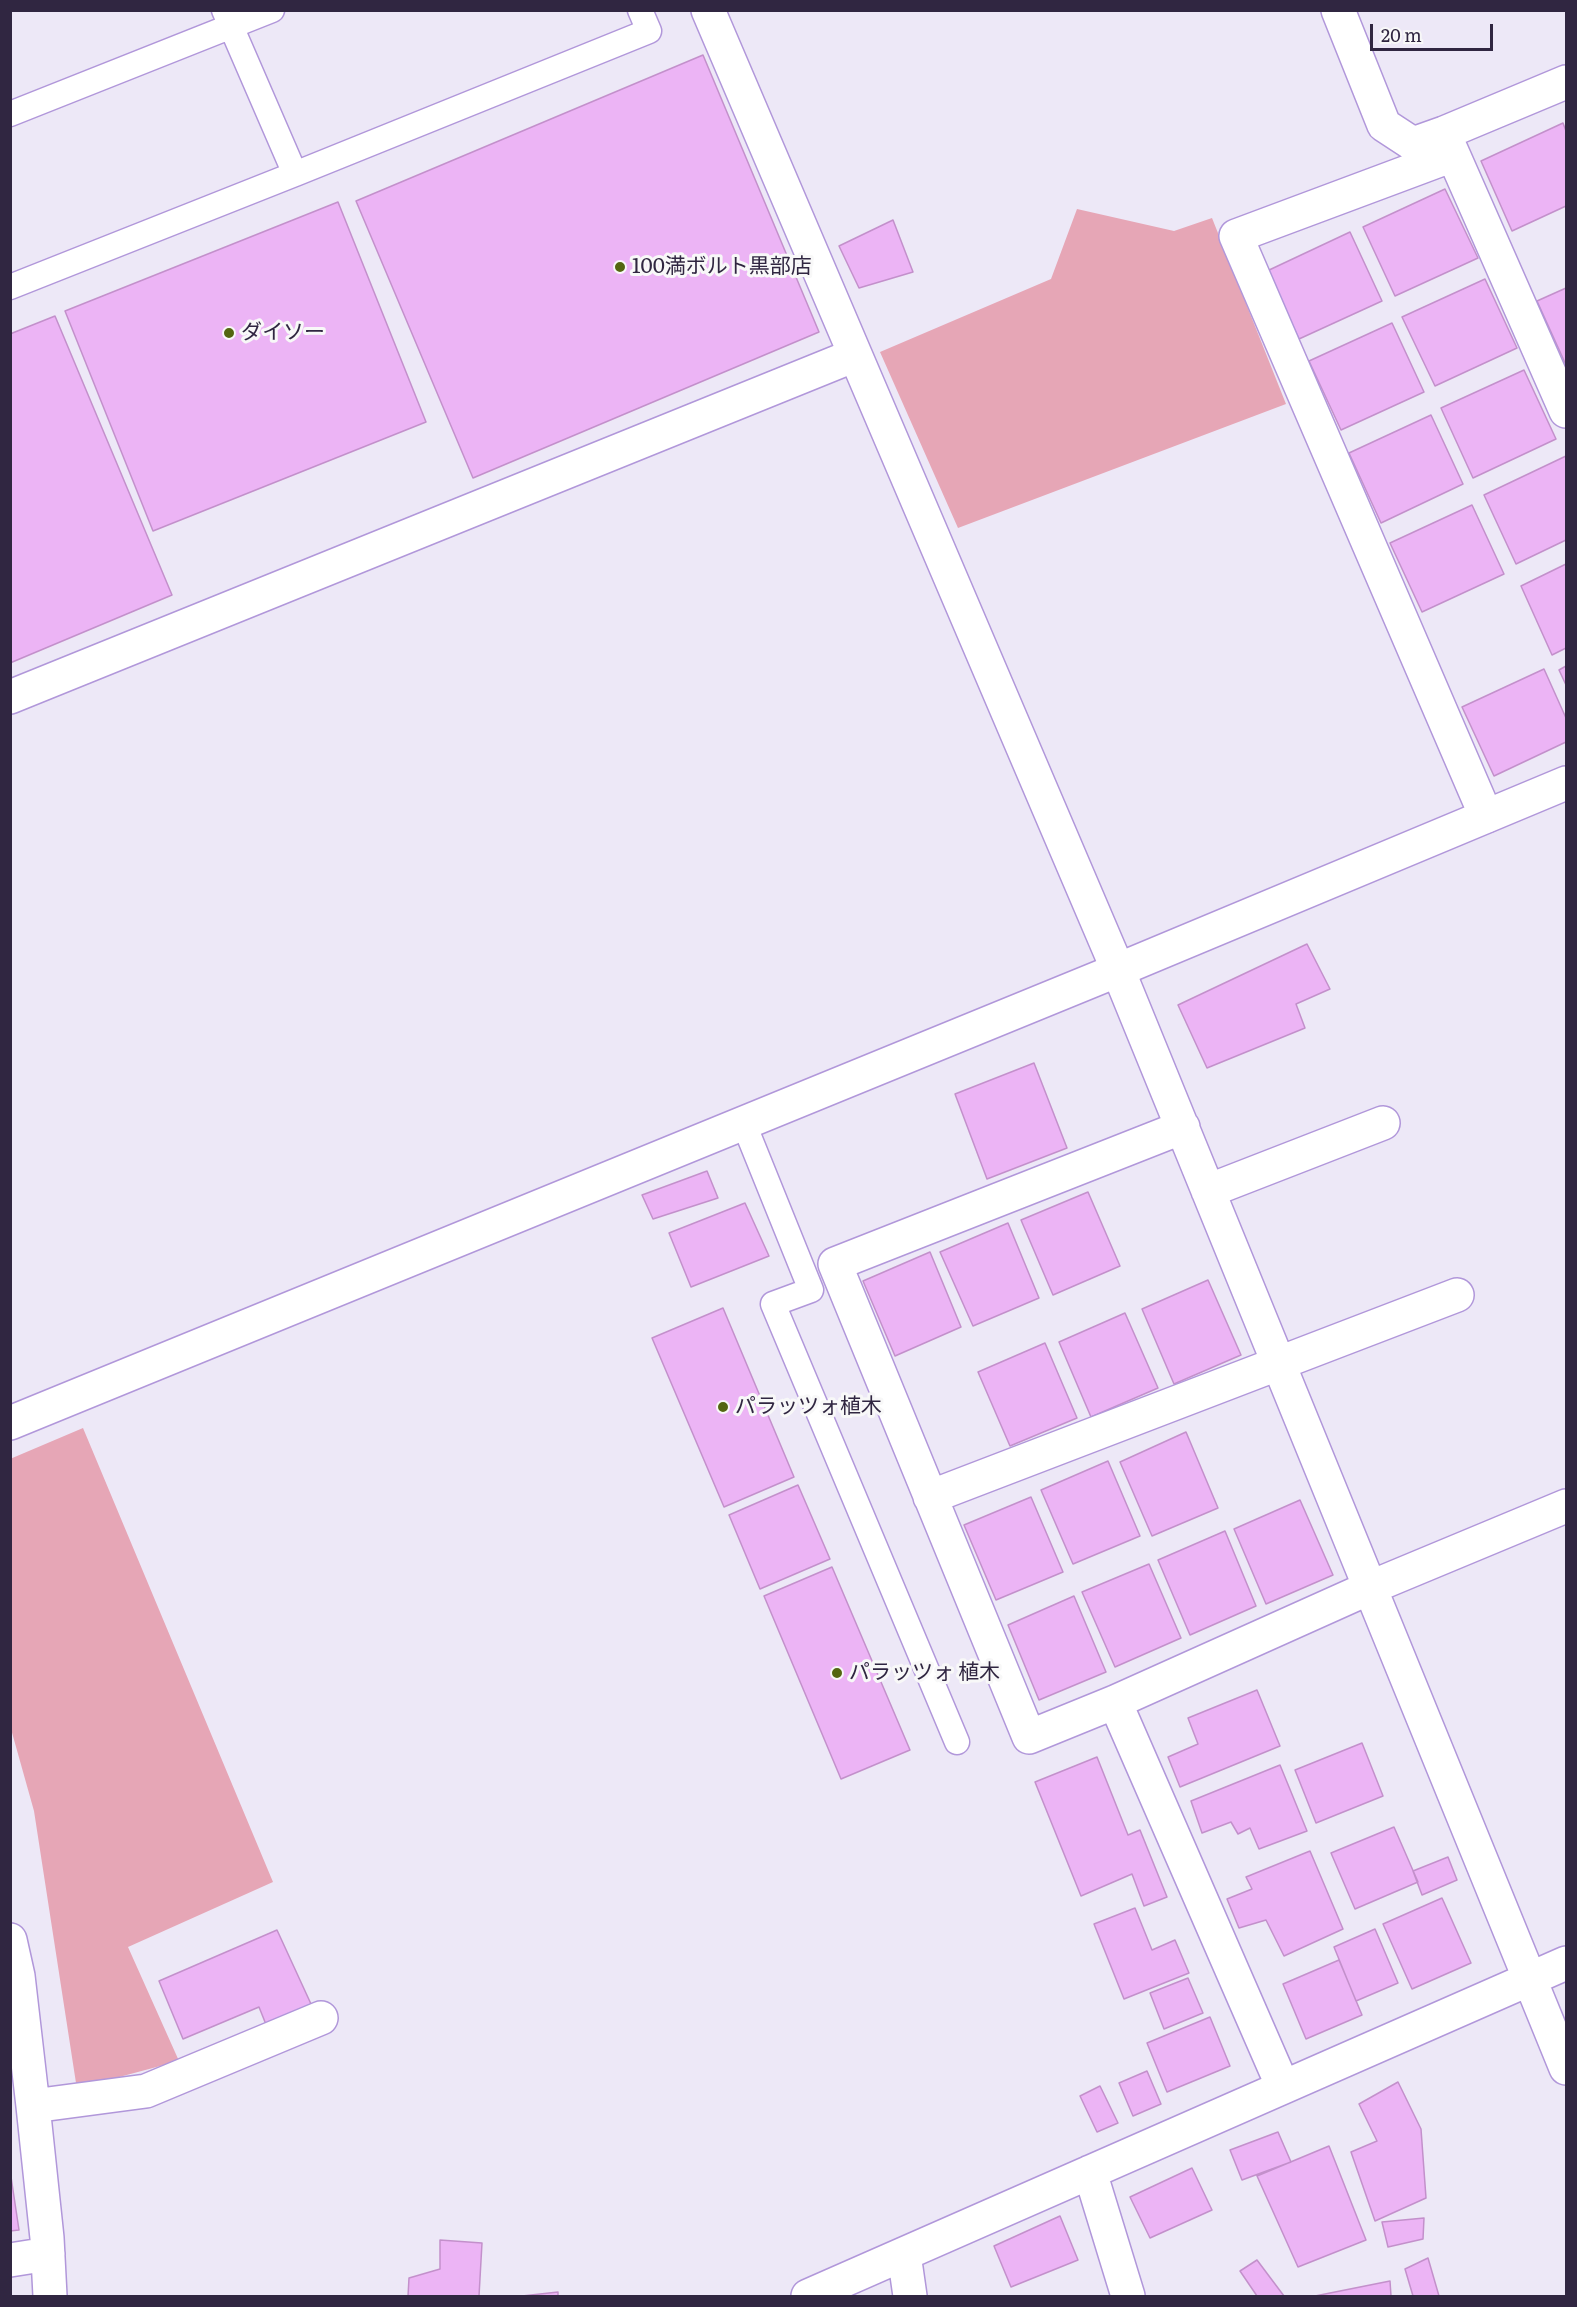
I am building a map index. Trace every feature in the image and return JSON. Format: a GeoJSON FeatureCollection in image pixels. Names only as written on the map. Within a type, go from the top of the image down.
{"type":"FeatureCollection","features":[{"type":"Feature","properties":{"kind":"street"},"geometry":{"type":"LineString","coordinates":[[708,10],[1118,970],[1566,2068]]}},
{"type":"Feature","properties":{"kind":"street"},"geometry":{"type":"LineString","coordinates":[[1338,10],[1384,125],[1413,144],[1449,144]]}},
{"type":"Feature","properties":{"kind":"street"},"geometry":{"type":"LineString","coordinates":[[1486,816],[1236,236],[1449,144],[1566,82]]}},
{"type":"Feature","properties":{"kind":"street"},"geometry":{"type":"LineString","coordinates":[[1449,144],[1566,411]]}},
{"type":"Feature","properties":{"kind":"street"},"geometry":{"type":"LineString","coordinates":[[10,697],[855,355]]}},
{"type":"Feature","properties":{"kind":"street"},"geometry":{"type":"LineString","coordinates":[[10,1423],[744,1124],[1566,783]]}},
{"type":"Feature","properties":{"kind":"street"},"geometry":{"type":"LineString","coordinates":[[1208,1191],[1383,1123]]}},
{"type":"Feature","properties":{"kind":"street"},"geometry":{"type":"LineString","coordinates":[[1182,1127],[835,1264],[1029,1737],[1115,1702],[1369,1588],[1566,1506]]}},
{"type":"Feature","properties":{"kind":"street"},"geometry":{"type":"LineString","coordinates":[[930,1497],[1457,1295]]}},
{"type":"Feature","properties":{"kind":"street"},"geometry":{"type":"LineString","coordinates":[[1115,1702],[1284,2087]]}},
{"type":"Feature","properties":{"kind":"street"},"geometry":{"type":"LineString","coordinates":[[10,1940],[18,1976],[33,2106],[50,2296]]}},
{"type":"Feature","properties":{"kind":"street"},"geometry":{"type":"LineString","coordinates":[[808,2296],[1566,1963]]}},
{"type":"Feature","properties":{"kind":"street"},"geometry":{"type":"LineString","coordinates":[[33,2106],[146,2091],[321,2018]]}},
{"type":"Feature","properties":{"kind":"street"},"geometry":{"type":"LineString","coordinates":[[1090,2172],[1128,2296]]}},
{"type":"Feature","properties":{"kind":"street"},"geometry":{"type":"LineString","coordinates":[[10,2260],[48,2254]]}},
{"type":"Feature","properties":{"kind":"street"},"geometry":{"type":"LineString","coordinates":[[904,2254],[910,2296]]}},
{"type":"Feature","properties":{"kind":"lane"},"geometry":{"type":"LineString","coordinates":[[10,114],[227,19],[272,10]]}},
{"type":"Feature","properties":{"kind":"lane"},"geometry":{"type":"LineString","coordinates":[[10,287],[649,31],[640,10]]}},
{"type":"Feature","properties":{"kind":"lane"},"geometry":{"type":"LineString","coordinates":[[227,19],[295,174]]}},
{"type":"Feature","properties":{"kind":"lane"},"geometry":{"type":"LineString","coordinates":[[744,1124],[811,1290],[773,1304],[957,1742]]}},
{"type":"Feature","properties":{"kind":"shaded area"},"geometry":{"type":"Polygon","coordinates":[[[1077,209],[1174,231],[1212,218],[1286,404],[958,528],[880,352],[1051,279],[1077,209]]]}},
{"type":"Feature","properties":{"kind":"shaded area"},"geometry":{"type":"Polygon","coordinates":[[[83,1428],[273,1882],[128,1947],[179,2061],[93,2084],[76,2083],[34,1811],[11,1729],[10,1459],[83,1428]]]}},
{"type":"Feature","properties":{"kind":"building"},"geometry":{"type":"Polygon","coordinates":[[[703,55],[819,332],[473,478],[356,201],[703,55]]]}},
{"type":"Feature","properties":{"kind":"building"},"geometry":{"type":"Polygon","coordinates":[[[1563,123],[1566,131],[1566,206],[1512,231],[1481,161],[1563,123]]]}},
{"type":"Feature","properties":{"kind":"building"},"geometry":{"type":"Polygon","coordinates":[[[1445,189],[1478,258],[1395,296],[1363,227],[1445,189]]]}},
{"type":"Feature","properties":{"kind":"building"},"geometry":{"type":"Polygon","coordinates":[[[338,202],[426,422],[153,531],[65,311],[338,202]]]}},
{"type":"Feature","properties":{"kind":"building"},"geometry":{"type":"Polygon","coordinates":[[[893,220],[913,272],[859,288],[839,246],[893,220]]]}},
{"type":"Feature","properties":{"kind":"building"},"geometry":{"type":"Polygon","coordinates":[[[1350,232],[1382,301],[1299,339],[1267,271],[1350,232]]]}},
{"type":"Feature","properties":{"kind":"building"},"geometry":{"type":"Polygon","coordinates":[[[1485,279],[1517,348],[1435,386],[1402,317],[1485,279]]]}},
{"type":"Feature","properties":{"kind":"building"},"geometry":{"type":"Polygon","coordinates":[[[1566,288],[1566,365],[1537,301],[1566,288]]]}},
{"type":"Feature","properties":{"kind":"building"},"geometry":{"type":"Polygon","coordinates":[[[55,316],[172,595],[10,663],[10,334],[55,316]]]}},
{"type":"Feature","properties":{"kind":"building"},"geometry":{"type":"Polygon","coordinates":[[[1392,323],[1424,392],[1341,430],[1309,361],[1392,323]]]}},
{"type":"Feature","properties":{"kind":"building"},"geometry":{"type":"Polygon","coordinates":[[[1524,370],[1556,439],[1473,478],[1441,408],[1524,370]]]}},
{"type":"Feature","properties":{"kind":"building"},"geometry":{"type":"Polygon","coordinates":[[[1431,415],[1463,484],[1381,523],[1349,453],[1431,415]]]}},
{"type":"Feature","properties":{"kind":"building"},"geometry":{"type":"Polygon","coordinates":[[[1566,456],[1566,540],[1516,564],[1484,495],[1566,456]]]}},
{"type":"Feature","properties":{"kind":"building"},"geometry":{"type":"Polygon","coordinates":[[[1472,505],[1504,574],[1422,612],[1390,543],[1472,505]]]}},
{"type":"Feature","properties":{"kind":"building"},"geometry":{"type":"Polygon","coordinates":[[[1566,564],[1566,648],[1552,655],[1521,586],[1566,564]]]}},
{"type":"Feature","properties":{"kind":"building"},"geometry":{"type":"Polygon","coordinates":[[[1566,666],[1566,685],[1559,670],[1566,666]]]}},
{"type":"Feature","properties":{"kind":"building"},"geometry":{"type":"Polygon","coordinates":[[[1544,669],[1566,718],[1566,742],[1494,776],[1462,707],[1544,669]]]}},
{"type":"Feature","properties":{"kind":"building"},"geometry":{"type":"Polygon","coordinates":[[[1307,944],[1330,989],[1296,1004],[1305,1028],[1207,1068],[1178,1005],[1307,944]]]}},
{"type":"Feature","properties":{"kind":"building"},"geometry":{"type":"Polygon","coordinates":[[[1034,1063],[1067,1148],[987,1179],[955,1094],[1034,1063]]]}},
{"type":"Feature","properties":{"kind":"building"},"geometry":{"type":"Polygon","coordinates":[[[707,1171],[718,1198],[653,1219],[642,1195],[707,1171]]]}},
{"type":"Feature","properties":{"kind":"building"},"geometry":{"type":"Polygon","coordinates":[[[1088,1192],[1120,1266],[1053,1295],[1021,1220],[1088,1192]]]}},
{"type":"Feature","properties":{"kind":"building"},"geometry":{"type":"Polygon","coordinates":[[[745,1203],[769,1256],[691,1287],[669,1233],[745,1203]]]}},
{"type":"Feature","properties":{"kind":"building"},"geometry":{"type":"Polygon","coordinates":[[[1008,1223],[1039,1298],[973,1326],[940,1252],[1008,1223]]]}},
{"type":"Feature","properties":{"kind":"building"},"geometry":{"type":"Polygon","coordinates":[[[930,1252],[961,1327],[895,1356],[863,1281],[930,1252]]]}},
{"type":"Feature","properties":{"kind":"building"},"geometry":{"type":"Polygon","coordinates":[[[1208,1280],[1241,1355],[1174,1384],[1142,1309],[1208,1280]]]}},
{"type":"Feature","properties":{"kind":"building","name":"パラッツォ植木"},"geometry":{"type":"Polygon","coordinates":[[[723,1308],[794,1477],[724,1507],[652,1338],[723,1308]]]}},
{"type":"Feature","properties":{"kind":"building"},"geometry":{"type":"Polygon","coordinates":[[[1125,1313],[1158,1388],[1091,1417],[1059,1342],[1125,1313]]]}},
{"type":"Feature","properties":{"kind":"building"},"geometry":{"type":"Polygon","coordinates":[[[1045,1343],[1077,1418],[1010,1446],[978,1372],[1045,1343]]]}},
{"type":"Feature","properties":{"kind":"building"},"geometry":{"type":"Polygon","coordinates":[[[1186,1432],[1218,1508],[1152,1536],[1120,1462],[1186,1432]]]}},
{"type":"Feature","properties":{"kind":"building"},"geometry":{"type":"Polygon","coordinates":[[[1108,1461],[1140,1536],[1073,1564],[1041,1490],[1108,1461]]]}},
{"type":"Feature","properties":{"kind":"building"},"geometry":{"type":"Polygon","coordinates":[[[798,1485],[830,1559],[760,1589],[729,1515],[798,1485]]]}},
{"type":"Feature","properties":{"kind":"building"},"geometry":{"type":"Polygon","coordinates":[[[1031,1497],[1063,1572],[996,1600],[964,1525],[1031,1497]]]}},
{"type":"Feature","properties":{"kind":"building"},"geometry":{"type":"Polygon","coordinates":[[[1300,1500],[1333,1575],[1266,1604],[1234,1529],[1300,1500]]]}},
{"type":"Feature","properties":{"kind":"building"},"geometry":{"type":"Polygon","coordinates":[[[1225,1531],[1256,1606],[1190,1635],[1158,1560],[1225,1531]]]}},
{"type":"Feature","properties":{"kind":"building"},"geometry":{"type":"Polygon","coordinates":[[[1149,1564],[1181,1638],[1115,1667],[1082,1592],[1149,1564]]]}},
{"type":"Feature","properties":{"kind":"building","name":"パラッツォ 植木"},"geometry":{"type":"Polygon","coordinates":[[[832,1567],[910,1750],[841,1779],[764,1596],[832,1567]]]}},
{"type":"Feature","properties":{"kind":"building"},"geometry":{"type":"Polygon","coordinates":[[[1074,1596],[1106,1672],[1039,1700],[1008,1625],[1074,1596]]]}},
{"type":"Feature","properties":{"kind":"building"},"geometry":{"type":"Polygon","coordinates":[[[1257,1690],[1280,1746],[1180,1787],[1168,1757],[1198,1744],[1188,1718],[1257,1690]]]}},
{"type":"Feature","properties":{"kind":"building"},"geometry":{"type":"Polygon","coordinates":[[[1362,1743],[1383,1796],[1316,1823],[1295,1770],[1362,1743]]]}},
{"type":"Feature","properties":{"kind":"building"},"geometry":{"type":"Polygon","coordinates":[[[1097,1757],[1128,1835],[1140,1830],[1167,1897],[1144,1906],[1132,1874],[1081,1896],[1035,1782],[1097,1757]]]}},
{"type":"Feature","properties":{"kind":"building"},"geometry":{"type":"Polygon","coordinates":[[[1280,1765],[1307,1831],[1259,1849],[1250,1828],[1238,1834],[1231,1822],[1202,1833],[1191,1801],[1280,1765]]]}},
{"type":"Feature","properties":{"kind":"building"},"geometry":{"type":"Polygon","coordinates":[[[1394,1827],[1418,1882],[1355,1909],[1331,1853],[1394,1827]]]}},
{"type":"Feature","properties":{"kind":"building"},"geometry":{"type":"Polygon","coordinates":[[[1310,1851],[1343,1929],[1284,1956],[1266,1920],[1239,1928],[1227,1899],[1252,1889],[1246,1877],[1310,1851]]]}},
{"type":"Feature","properties":{"kind":"building"},"geometry":{"type":"Polygon","coordinates":[[[1448,1857],[1457,1880],[1422,1895],[1413,1871],[1448,1857]]]}},
{"type":"Feature","properties":{"kind":"building"},"geometry":{"type":"Polygon","coordinates":[[[1442,1898],[1471,1963],[1412,1989],[1383,1924],[1442,1898]]]}},
{"type":"Feature","properties":{"kind":"building"},"geometry":{"type":"Polygon","coordinates":[[[1135,1908],[1152,1950],[1175,1940],[1189,1973],[1124,1999],[1094,1924],[1135,1908]]]}},
{"type":"Feature","properties":{"kind":"building"},"geometry":{"type":"Polygon","coordinates":[[[1375,1929],[1398,1983],[1356,2001],[1334,1947],[1375,1929]]]}},
{"type":"Feature","properties":{"kind":"building"},"geometry":{"type":"Polygon","coordinates":[[[277,1930],[311,2004],[267,2027],[259,2007],[183,2039],[159,1981],[277,1930]]]}},
{"type":"Feature","properties":{"kind":"building"},"geometry":{"type":"Polygon","coordinates":[[[1339,1960],[1362,2015],[1306,2039],[1283,1984],[1339,1960]]]}},
{"type":"Feature","properties":{"kind":"building"},"geometry":{"type":"Polygon","coordinates":[[[1188,1978],[1203,2013],[1164,2029],[1150,1993],[1188,1978]]]}},
{"type":"Feature","properties":{"kind":"building"},"geometry":{"type":"Polygon","coordinates":[[[1210,2017],[1230,2066],[1167,2092],[1147,2043],[1210,2017]]]}},
{"type":"Feature","properties":{"kind":"building"},"geometry":{"type":"Polygon","coordinates":[[[1147,2071],[1161,2104],[1133,2116],[1119,2083],[1147,2071]]]}},
{"type":"Feature","properties":{"kind":"building"},"geometry":{"type":"Polygon","coordinates":[[[1398,2082],[1421,2129],[1426,2198],[1375,2221],[1351,2152],[1377,2141],[1359,2104],[1398,2082]]]}},
{"type":"Feature","properties":{"kind":"building"},"geometry":{"type":"Polygon","coordinates":[[[1100,2086],[1118,2123],[1097,2132],[1080,2096],[1100,2086]]]}},
{"type":"Feature","properties":{"kind":"building"},"geometry":{"type":"Polygon","coordinates":[[[1278,2132],[1291,2162],[1242,2180],[1230,2150],[1278,2132]]]}},
{"type":"Feature","properties":{"kind":"building"},"geometry":{"type":"Polygon","coordinates":[[[1329,2146],[1366,2240],[1298,2267],[1257,2176],[1329,2146]]]}},
{"type":"Feature","properties":{"kind":"building"},"geometry":{"type":"Polygon","coordinates":[[[1192,2168],[1212,2210],[1150,2238],[1130,2197],[1192,2168]]]}},
{"type":"Feature","properties":{"kind":"building"},"geometry":{"type":"Polygon","coordinates":[[[10,2170],[19,2230],[10,2231],[10,2170]]]}},
{"type":"Feature","properties":{"kind":"building"},"geometry":{"type":"Polygon","coordinates":[[[1060,2216],[1078,2260],[1011,2287],[994,2246],[1060,2216]]]}},
{"type":"Feature","properties":{"kind":"building"},"geometry":{"type":"Polygon","coordinates":[[[1424,2218],[1423,2239],[1388,2247],[1382,2222],[1424,2218]]]}},
{"type":"Feature","properties":{"kind":"building"},"geometry":{"type":"Polygon","coordinates":[[[440,2240],[482,2243],[479,2296],[408,2296],[409,2278],[440,2269],[440,2240]]]}},
{"type":"Feature","properties":{"kind":"building"},"geometry":{"type":"Polygon","coordinates":[[[1428,2258],[1439,2296],[1413,2296],[1405,2269],[1428,2258]]]}},
{"type":"Feature","properties":{"kind":"building"},"geometry":{"type":"Polygon","coordinates":[[[1257,2260],[1284,2296],[1257,2296],[1240,2271],[1257,2260]]]}},
{"type":"Feature","properties":{"kind":"building"},"geometry":{"type":"Polygon","coordinates":[[[1390,2281],[1391,2296],[1315,2296],[1390,2281]]]}},
{"type":"Feature","properties":{"kind":"building"},"geometry":{"type":"Polygon","coordinates":[[[558,2292],[558,2296],[522,2296],[558,2292]]]}},
{"type":"Feature","properties":{"kind":"place","name":"100満ボルト黒部店"},"geometry":{"type":"Point","coordinates":[620,267]}},
{"type":"Feature","properties":{"kind":"place","name":"ダイソー"},"geometry":{"type":"Point","coordinates":[229,333]}},
{"type":"Feature","properties":{"kind":"place","name":"パラッツォ植木"},"geometry":{"type":"Point","coordinates":[723,1407]}},
{"type":"Feature","properties":{"kind":"place","name":"パラッツォ 植木"},"geometry":{"type":"Point","coordinates":[837,1673]}}]}
